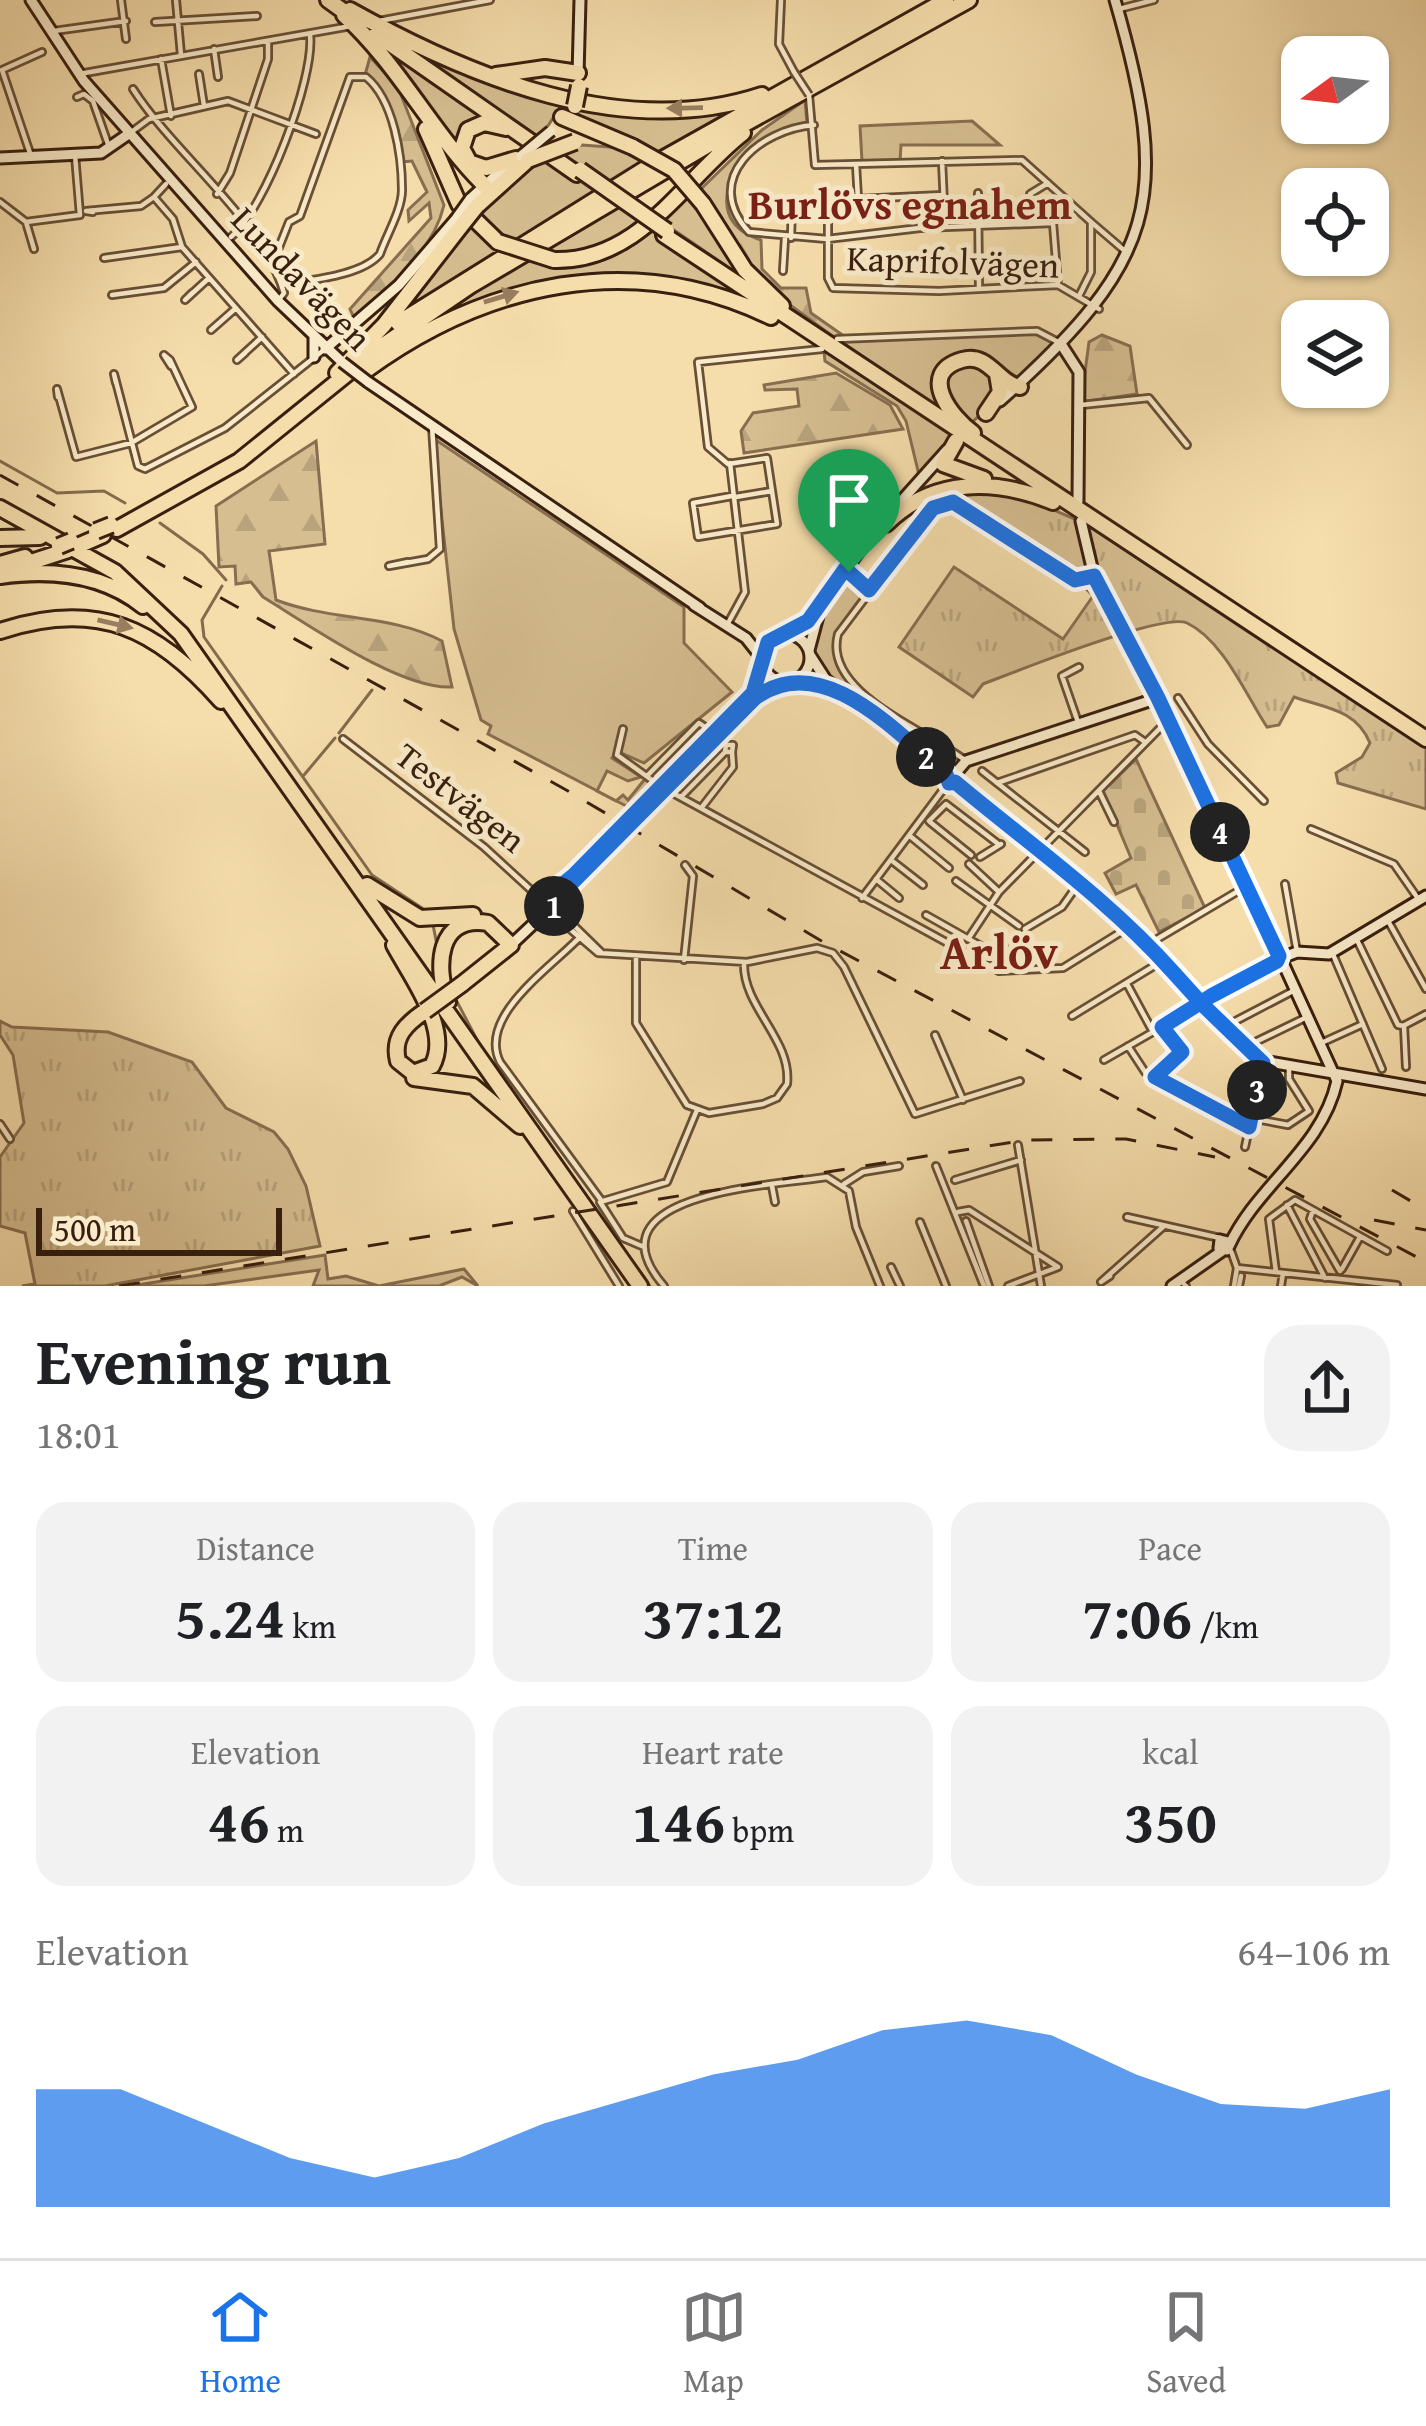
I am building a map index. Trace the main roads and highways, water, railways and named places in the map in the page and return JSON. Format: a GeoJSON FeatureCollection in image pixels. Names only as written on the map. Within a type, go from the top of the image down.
{"type":"FeatureCollection","features":[{"type":"Feature","properties":{"kind":"highway"},"geometry":{"type":"LineString","coordinates":[[121,524],[235,456],[394,326],[462,279],[946,0]]}},
{"type":"Feature","properties":{"kind":"highway"},"geometry":{"type":"LineString","coordinates":[[287,426],[436,308],[969,0]]}},
{"type":"Feature","properties":{"kind":"highway"},"geometry":{"type":"LineString","coordinates":[[332,1],[829,345],[1426,736]]}},
{"type":"Feature","properties":{"kind":"highway"},"geometry":{"type":"LineString","coordinates":[[332,1],[379,49],[414,103],[485,183]]}},
{"type":"Feature","properties":{"kind":"highway"},"geometry":{"type":"LineString","coordinates":[[332,1],[574,170]]}},
{"type":"Feature","properties":{"kind":"highway"},"geometry":{"type":"LineString","coordinates":[[351,18],[460,68],[549,93],[680,109],[758,96],[821,68]]}},
{"type":"Feature","properties":{"kind":"highway"},"geometry":{"type":"LineString","coordinates":[[414,103],[459,204],[498,242],[554,260],[598,254],[627,240],[741,135],[866,56]]}},
{"type":"Feature","properties":{"kind":"highway"},"geometry":{"type":"LineString","coordinates":[[460,68],[499,75],[577,75],[568,110],[585,128],[674,170],[703,204],[752,278],[829,345]]}},
{"type":"Feature","properties":{"kind":"highway"},"geometry":{"type":"LineString","coordinates":[[485,183],[462,140],[472,126],[484,123],[504,127],[574,170]]}},
{"type":"Feature","properties":{"kind":"highway"},"geometry":{"type":"LineString","coordinates":[[470,162],[486,168],[575,142],[633,147]]}},
{"type":"Feature","properties":{"kind":"highway"},"geometry":{"type":"LineString","coordinates":[[310,399],[384,325],[474,203],[522,158]]}},
{"type":"Feature","properties":{"kind":"highway"},"geometry":{"type":"LineString","coordinates":[[0,570],[121,524],[220,474],[447,318],[494,299],[556,284],[630,280],[699,290],[761,312],[829,345],[1426,736]]}},
{"type":"Feature","properties":{"kind":"highway"},"geometry":{"type":"LineString","coordinates":[[996,452],[949,412],[940,389],[944,373],[958,361],[979,360],[1018,387]]}},
{"type":"Feature","properties":{"kind":"highway"},"geometry":{"type":"LineString","coordinates":[[986,413],[1000,392],[994,370]]}},
{"type":"Feature","properties":{"kind":"highway"},"geometry":{"type":"LineString","coordinates":[[960,440],[943,461],[953,472],[1027,492],[1105,530]]}},
{"type":"Feature","properties":{"kind":"highway"},"geometry":{"type":"LineString","coordinates":[[886,524],[911,502],[945,488],[1027,492]]}},
{"type":"Feature","properties":{"kind":"highway"},"geometry":{"type":"LineString","coordinates":[[0,508],[115,572],[167,618],[316,821],[636,1286]]}},
{"type":"Feature","properties":{"kind":"highway"},"geometry":{"type":"LineString","coordinates":[[0,538],[39,536],[70,546]]}},
{"type":"Feature","properties":{"kind":"highway"},"geometry":{"type":"LineString","coordinates":[[0,570],[70,574],[134,599],[166,627],[636,1286]]}},
{"type":"Feature","properties":{"kind":"highway"},"geometry":{"type":"LineString","coordinates":[[0,631],[68,618],[138,630],[193,669],[232,714]]}},
{"type":"Feature","properties":{"kind":"highway"},"geometry":{"type":"LineString","coordinates":[[316,821],[362,880],[400,910],[430,919],[484,916],[512,941]]}},
{"type":"Feature","properties":{"kind":"highway"},"geometry":{"type":"LineString","coordinates":[[474,1048],[443,988],[441,950],[454,931],[473,921],[493,925],[512,941]]}},
{"type":"Feature","properties":{"kind":"highway"},"geometry":{"type":"LineString","coordinates":[[391,940],[424,1001],[438,1041],[432,1066],[413,1073],[398,1061],[396,1043],[406,1024],[424,1010],[461,984],[512,941]]}},
{"type":"Feature","properties":{"kind":"highway"},"geometry":{"type":"LineString","coordinates":[[424,1010],[394,1037],[391,1054],[398,1070],[411,1077],[473,1086],[523,1129]]}},
{"type":"Feature","properties":{"kind":"main road","name":"Lundavägen"},"geometry":{"type":"LineString","coordinates":[[31,0],[79,74],[325,349],[748,640],[770,676],[823,684],[840,692]]}},
{"type":"Feature","properties":{"kind":"main road"},"geometry":{"type":"LineString","coordinates":[[577,75],[579,0]]}},
{"type":"Feature","properties":{"kind":"main road"},"geometry":{"type":"LineString","coordinates":[[1018,387],[986,413],[971,429],[1018,387],[1062,345],[1097,308],[1145,203],[1149,160],[1117,5]]}},
{"type":"Feature","properties":{"kind":"main road"},"geometry":{"type":"LineString","coordinates":[[474,203],[485,183],[522,158],[568,110]]}},
{"type":"Feature","properties":{"kind":"main road"},"geometry":{"type":"LineString","coordinates":[[0,158],[110,149],[130,133]]}},
{"type":"Feature","properties":{"kind":"main road"},"geometry":{"type":"LineString","coordinates":[[325,349],[399,285],[458,223]]}},
{"type":"Feature","properties":{"kind":"main road"},"geometry":{"type":"LineString","coordinates":[[340,335],[333,346],[340,360]]}},
{"type":"Feature","properties":{"kind":"main road"},"geometry":{"type":"LineString","coordinates":[[314,338],[314,357]]}},
{"type":"Feature","properties":{"kind":"main road"},"geometry":{"type":"LineString","coordinates":[[1062,345],[1078,368],[1078,501]]}},
{"type":"Feature","properties":{"kind":"main road"},"geometry":{"type":"LineString","coordinates":[[716,734],[758,696],[807,671],[812,625],[846,572],[960,440]]}},
{"type":"Feature","properties":{"kind":"main road"},"geometry":{"type":"LineString","coordinates":[[512,941],[716,734],[754,691],[765,646],[808,621],[943,461]]}},
{"type":"Feature","properties":{"kind":"main road"},"geometry":{"type":"LineString","coordinates":[[1081,521],[1094,576],[1158,698],[1337,1081],[1313,1135],[1223,1245],[1181,1285]]}},
{"type":"Feature","properties":{"kind":"main road","name":"Lundavägen"},"geometry":{"type":"LineString","coordinates":[[726,625],[754,638],[800,638],[820,674],[1081,880],[1263,1063],[1426,1087]]}},
{"type":"Feature","properties":{"kind":"main road"},"geometry":{"type":"LineString","coordinates":[[951,779],[966,761],[1158,698]]}},
{"type":"Feature","properties":{"kind":"main road"},"geometry":{"type":"LineString","coordinates":[[1281,959],[1297,952],[1332,952],[1424,899]]}},
{"type":"Feature","properties":{"kind":"waterway"},"geometry":{"type":"LineString","coordinates":[[0,461],[57,493],[104,491],[125,503]]}},
{"type":"Feature","properties":{"kind":"waterway"},"geometry":{"type":"LineString","coordinates":[[160,523],[203,554],[226,580]]}},
{"type":"Feature","properties":{"kind":"waterway"},"geometry":{"type":"LineString","coordinates":[[222,586],[202,620],[204,637],[372,875],[425,910]]}},
{"type":"Feature","properties":{"kind":"waterway"},"geometry":{"type":"LineString","coordinates":[[339,733],[372,690]]}},
{"type":"Feature","properties":{"kind":"waterway"},"geometry":{"type":"LineString","coordinates":[[304,775],[335,738]]}},
{"type":"Feature","properties":{"kind":"waterway"},"geometry":{"type":"LineString","coordinates":[[433,925],[437,945]]}},
{"type":"Feature","properties":{"kind":"waterway"},"geometry":{"type":"LineString","coordinates":[[454,996],[483,1051]]}},
{"type":"Feature","properties":{"kind":"waterway"},"geometry":{"type":"LineString","coordinates":[[520,1103],[650,1286]]}},
{"type":"Feature","properties":{"kind":"railway"},"geometry":{"type":"LineString","coordinates":[[0,475],[568,791],[825,943],[1426,1262]]}},
{"type":"Feature","properties":{"kind":"railway"},"geometry":{"type":"LineString","coordinates":[[119,1286],[1026,1140],[1126,1139],[1215,1157]]}},
{"type":"Feature","properties":{"kind":"railway"},"geometry":{"type":"LineString","coordinates":[[1392,1190],[1426,1210]]}},
{"type":"Feature","properties":{"kind":"railway"},"geometry":{"type":"LineString","coordinates":[[1374,1220],[1426,1230]]}},
{"type":"Feature","properties":{"kind":"district","name":"Burlövs egnahem"},"geometry":{"type":"Point","coordinates":[910,204]}},
{"type":"Feature","properties":{"kind":"district","name":"Arlöv"},"geometry":{"type":"Point","coordinates":[999,952]}}]}
